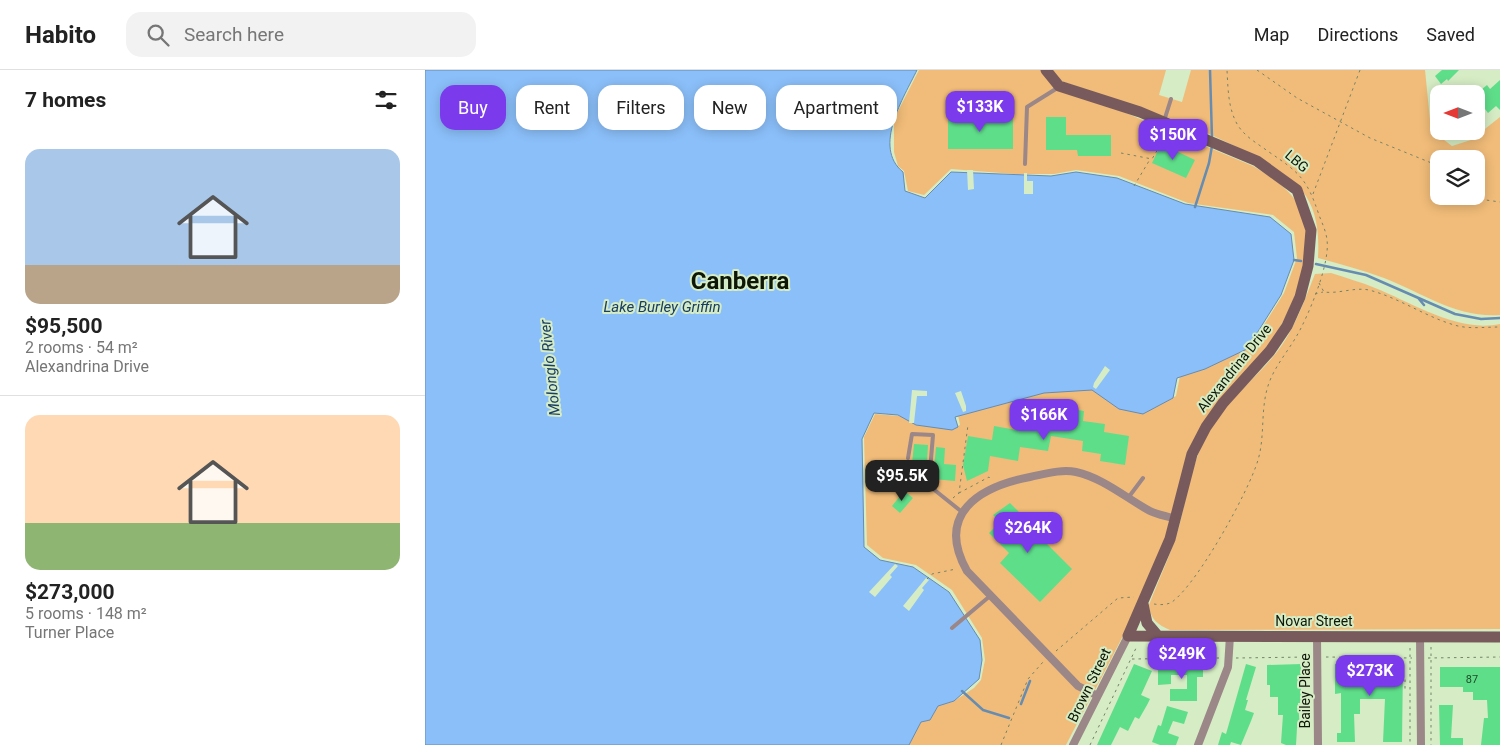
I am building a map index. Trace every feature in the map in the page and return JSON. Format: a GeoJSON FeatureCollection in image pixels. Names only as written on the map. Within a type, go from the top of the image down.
{"type":"FeatureCollection","features":[{"type":"Feature","properties":{"kind":"main road"},"geometry":{"type":"LineString","coordinates":[[1046,70],[1059,86]]}},
{"type":"Feature","properties":{"kind":"main road","name":"Alexandrina Drive"},"geometry":{"type":"LineString","coordinates":[[1059,86],[1164,122],[1257,161],[1297,190],[1311,230],[1309,262],[1300,297],[1287,326],[1270,351],[1223,403],[1205,427],[1193,454],[1170,539],[1143,604],[1127,636]]}},
{"type":"Feature","properties":{"kind":"main road"},"geometry":{"type":"LineString","coordinates":[[1143,604],[1147,623],[1158,636]]}},
{"type":"Feature","properties":{"kind":"main road","name":"Novar Street"},"geometry":{"type":"LineString","coordinates":[[1127,636],[1500,637]]}},
{"type":"Feature","properties":{"kind":"street"},"geometry":{"type":"LineString","coordinates":[[1096,695],[1078,686],[990,596],[964,565],[958,554],[956,537],[962,512],[977,497],[1011,480],[1059,472],[1076,472],[1088,476],[1152,512],[1175,519]]}},
{"type":"Feature","properties":{"kind":"street","name":"Brown Street"},"geometry":{"type":"LineString","coordinates":[[1073,745],[1096,695],[1127,636]]}},
{"type":"Feature","properties":{"kind":"street"},"geometry":{"type":"LineString","coordinates":[[1198,745],[1227,666],[1229,636]]}},
{"type":"Feature","properties":{"kind":"street","name":"Bailey Place"},"geometry":{"type":"LineString","coordinates":[[1317,636],[1318,745]]}},
{"type":"Feature","properties":{"kind":"street"},"geometry":{"type":"LineString","coordinates":[[1420,636],[1421,745]]}},
{"type":"Feature","properties":{"kind":"lane"},"geometry":{"type":"LineString","coordinates":[[1025,164],[1027,107],[1059,86]]}},
{"type":"Feature","properties":{"kind":"lane"},"geometry":{"type":"LineString","coordinates":[[1164,122],[1171,99]]}},
{"type":"Feature","properties":{"kind":"lane"},"geometry":{"type":"LineString","coordinates":[[908,458],[912,434],[933,435],[929,483],[931,488],[962,512]]}},
{"type":"Feature","properties":{"kind":"lane"},"geometry":{"type":"LineString","coordinates":[[1128,498],[1143,478]]}},
{"type":"Feature","properties":{"kind":"lane"},"geometry":{"type":"LineString","coordinates":[[952,628],[990,596]]}},
{"type":"Feature","properties":{"kind":"path","name":"LBG"},"geometry":{"type":"LineString","coordinates":[[1227,70],[1230,102],[1236,122],[1242,131],[1299,174],[1313,195],[1327,237],[1326,257],[1318,282],[1324,292]]}},
{"type":"Feature","properties":{"kind":"path"},"geometry":{"type":"LineString","coordinates":[[1257,70],[1297,98],[1341,123],[1370,138],[1430,162]]}},
{"type":"Feature","properties":{"kind":"path"},"geometry":{"type":"LineString","coordinates":[[1313,195],[1360,70]]}},
{"type":"Feature","properties":{"kind":"path"},"geometry":{"type":"LineString","coordinates":[[1134,186],[1165,136],[1173,134]]}},
{"type":"Feature","properties":{"kind":"path"},"geometry":{"type":"LineString","coordinates":[[1121,153],[1132,154],[1149,160]]}},
{"type":"Feature","properties":{"kind":"path"},"geometry":{"type":"LineString","coordinates":[[1485,199],[1500,202]]}},
{"type":"Feature","properties":{"kind":"path"},"geometry":{"type":"LineString","coordinates":[[1315,294],[1355,289],[1367,290],[1388,296],[1458,326],[1500,327]]}},
{"type":"Feature","properties":{"kind":"path"},"geometry":{"type":"LineString","coordinates":[[959,493],[968,425]]}},
{"type":"Feature","properties":{"kind":"path"},"geometry":{"type":"LineString","coordinates":[[948,501],[989,476],[992,482],[987,484]]}},
{"type":"Feature","properties":{"kind":"path"},"geometry":{"type":"LineString","coordinates":[[927,579],[932,574],[946,572],[964,565]]}},
{"type":"Feature","properties":{"kind":"path"},"geometry":{"type":"LineString","coordinates":[[1090,745],[1141,636]]}},
{"type":"Feature","properties":{"kind":"path"},"geometry":{"type":"LineString","coordinates":[[1411,745],[1420,636]]}},
{"type":"Feature","properties":{"kind":"path"},"geometry":{"type":"LineString","coordinates":[[1420,636],[1431,745]]}},
{"type":"Feature","properties":{"kind":"path"},"geometry":{"type":"LineString","coordinates":[[1399,679],[1405,679],[1405,692]]}},
{"type":"Feature","properties":{"kind":"shaded area"},"geometry":{"type":"Polygon","coordinates":[[[919,70],[1044,70],[1066,88],[1253,166],[1293,196],[1302,211],[1307,226],[1305,263],[1292,304],[1264,351],[1201,426],[1191,452],[1168,534],[1146,588],[1066,745],[909,745],[921,722],[930,720],[938,706],[954,701],[974,688],[981,680],[985,660],[982,638],[952,590],[916,565],[883,558],[867,545],[864,437],[875,414],[899,416],[946,428],[960,425],[958,415],[1046,390],[1092,387],[1146,412],[1176,396],[1180,376],[1207,367],[1250,347],[1284,293],[1297,258],[1294,232],[1273,215],[1188,203],[1119,176],[1076,170],[1054,174],[1014,174],[951,169],[924,195],[908,191],[904,171],[898,166],[894,152],[894,130],[897,130],[897,113],[919,70]]]}},
{"type":"Feature","properties":{"kind":"shaded area"},"geometry":{"type":"Polygon","coordinates":[[[1052,70],[1166,70],[1159,95],[1182,102],[1191,70],[1425,70],[1430,140],[1444,140],[1452,146],[1471,140],[1485,140],[1485,129],[1500,117],[1500,315],[1484,315],[1454,309],[1384,278],[1318,258],[1318,234],[1313,211],[1306,196],[1296,184],[1250,154],[1198,129],[1057,78],[1052,70]]]}},
{"type":"Feature","properties":{"kind":"shaded area"},"geometry":{"type":"Polygon","coordinates":[[[1331,273],[1370,286],[1452,321],[1484,326],[1500,324],[1500,629],[1170,630],[1158,624],[1151,614],[1149,605],[1176,537],[1196,460],[1207,435],[1227,406],[1265,366],[1286,339],[1315,274],[1331,273]]]}},
{"type":"Feature","properties":{"kind":"water","name":"Lake Burley Griffin"},"geometry":{"type":"Polygon","coordinates":[[[425,70],[917,70],[897,113],[897,85],[776,85],[776,130],[891,130],[890,149],[894,162],[903,172],[905,191],[925,198],[951,172],[1051,176],[1076,172],[1117,178],[1185,204],[1270,217],[1291,234],[1294,260],[1281,295],[1247,349],[1205,369],[1177,378],[1173,398],[1143,414],[1119,409],[1092,390],[1044,393],[955,417],[958,427],[952,430],[916,425],[898,415],[874,413],[862,439],[864,547],[880,560],[913,567],[949,592],[980,640],[982,660],[979,679],[954,701],[938,706],[930,720],[921,722],[909,745],[425,745],[425,70]]]}},
{"type":"Feature","properties":{"kind":"pier"},"geometry":{"type":"Polygon","coordinates":[[[967,170],[973,170],[974,189],[968,190],[967,170]]]}},
{"type":"Feature","properties":{"kind":"pier"},"geometry":{"type":"Polygon","coordinates":[[[1024,173],[1027,173],[1027,181],[1033,181],[1033,194],[1024,194],[1024,173]]]}},
{"type":"Feature","properties":{"kind":"pier"},"geometry":{"type":"Polygon","coordinates":[[[1105,366],[1110,370],[1096,389],[1093,387],[1094,383],[1105,366]]]}},
{"type":"Feature","properties":{"kind":"pier"},"geometry":{"type":"Polygon","coordinates":[[[912,390],[927,391],[927,396],[917,396],[914,423],[909,423],[912,390]]]}},
{"type":"Feature","properties":{"kind":"pier"},"geometry":{"type":"Polygon","coordinates":[[[961,391],[966,406],[966,411],[963,412],[955,393],[961,391]]]}},
{"type":"Feature","properties":{"kind":"pier"},"geometry":{"type":"Polygon","coordinates":[[[895,564],[898,566],[890,575],[892,577],[875,597],[869,592],[895,564]]]}},
{"type":"Feature","properties":{"kind":"pier"},"geometry":{"type":"Polygon","coordinates":[[[926,578],[929,580],[922,588],[924,590],[909,611],[903,606],[926,578]]]}},
{"type":"Feature","properties":{"kind":"building"},"geometry":{"type":"Polygon","coordinates":[[[1442,70],[1459,70],[1448,81],[1447,79],[1441,84],[1435,76],[1442,70]]]}},
{"type":"Feature","properties":{"kind":"building"},"geometry":{"type":"Polygon","coordinates":[[[1500,80],[1500,110],[1496,106],[1488,113],[1485,109],[1485,87],[1487,85],[1490,89],[1500,80]]]}},
{"type":"Feature","properties":{"kind":"building"},"geometry":{"type":"Polygon","coordinates":[[[948,116],[1013,116],[1013,149],[948,149],[948,116]]]}},
{"type":"Feature","properties":{"kind":"building"},"geometry":{"type":"Polygon","coordinates":[[[1046,117],[1066,117],[1066,135],[1111,135],[1111,156],[1078,156],[1077,150],[1046,150],[1046,117]]]}},
{"type":"Feature","properties":{"kind":"building"},"geometry":{"type":"Polygon","coordinates":[[[1161,144],[1195,160],[1186,178],[1152,163],[1161,144]]]}},
{"type":"Feature","properties":{"kind":"building"},"geometry":{"type":"Polygon","coordinates":[[[1055,406],[1084,411],[1083,421],[1105,424],[1104,432],[1129,436],[1125,465],[1100,461],[1101,454],[1082,451],[1083,441],[1051,436],[1048,451],[1020,447],[1018,461],[990,456],[988,471],[967,481],[963,465],[968,436],[992,440],[994,426],[1023,431],[1025,417],[1053,421],[1055,406]]]}},
{"type":"Feature","properties":{"kind":"building"},"geometry":{"type":"Polygon","coordinates":[[[914,444],[928,445],[927,461],[920,460],[918,484],[902,482],[904,463],[912,464],[914,444]]]}},
{"type":"Feature","properties":{"kind":"building"},"geometry":{"type":"Polygon","coordinates":[[[936,447],[945,448],[944,464],[956,465],[955,481],[933,479],[936,447]]]}},
{"type":"Feature","properties":{"kind":"building"},"geometry":{"type":"Polygon","coordinates":[[[904,491],[913,498],[900,513],[892,506],[904,491]]]}},
{"type":"Feature","properties":{"kind":"building"},"geometry":{"type":"Polygon","coordinates":[[[1010,503],[1030,523],[1028,525],[1072,569],[1040,602],[1000,563],[1009,553],[989,533],[1000,522],[993,515],[1010,503]]]}},
{"type":"Feature","properties":{"kind":"building"},"geometry":{"type":"Polygon","coordinates":[[[1194,663],[1203,663],[1203,677],[1197,677],[1197,701],[1170,701],[1170,689],[1187,689],[1187,675],[1171,675],[1171,684],[1158,685],[1158,665],[1194,665],[1194,663]]]}},
{"type":"Feature","properties":{"kind":"building"},"geometry":{"type":"Polygon","coordinates":[[[1134,664],[1152,671],[1141,695],[1150,699],[1139,719],[1135,717],[1128,731],[1120,727],[1111,745],[1097,745],[1134,664]]]}},
{"type":"Feature","properties":{"kind":"building"},"geometry":{"type":"Polygon","coordinates":[[[1246,664],[1256,667],[1246,700],[1248,700],[1245,710],[1254,713],[1241,745],[1231,742],[1230,745],[1218,745],[1222,732],[1226,734],[1246,664]]]}},
{"type":"Feature","properties":{"kind":"building"},"geometry":{"type":"Polygon","coordinates":[[[1301,664],[1301,703],[1298,703],[1300,728],[1297,728],[1296,745],[1286,745],[1281,743],[1283,715],[1278,715],[1278,697],[1270,697],[1270,685],[1267,685],[1267,665],[1301,664]]]}},
{"type":"Feature","properties":{"kind":"building"},"geometry":{"type":"Polygon","coordinates":[[[1335,664],[1403,665],[1402,742],[1383,742],[1385,699],[1360,699],[1360,714],[1354,714],[1355,742],[1337,742],[1337,733],[1341,733],[1341,693],[1335,694],[1335,664]]]}},
{"type":"Feature","properties":{"kind":"building"},"geometry":{"type":"Polygon","coordinates":[[[1440,667],[1500,667],[1500,745],[1481,745],[1484,718],[1488,718],[1487,700],[1473,700],[1473,692],[1463,692],[1463,687],[1440,687],[1440,667]]]}},
{"type":"Feature","properties":{"kind":"building"},"geometry":{"type":"Polygon","coordinates":[[[1439,705],[1453,705],[1451,738],[1463,738],[1463,745],[1440,745],[1439,705]]]}},
{"type":"Feature","properties":{"kind":"building"},"geometry":{"type":"Polygon","coordinates":[[[1167,706],[1188,712],[1184,724],[1173,721],[1168,733],[1179,737],[1176,745],[1160,745],[1152,742],[1158,725],[1161,726],[1167,706]]]}},
{"type":"Feature","properties":{"kind":"waterway"},"geometry":{"type":"LineString","coordinates":[[1210,70],[1212,138]]}},
{"type":"Feature","properties":{"kind":"waterway"},"geometry":{"type":"LineString","coordinates":[[1195,207],[1209,163],[1212,146]]}},
{"type":"Feature","properties":{"kind":"waterway"},"geometry":{"type":"LineString","coordinates":[[1294,260],[1301,261]]}},
{"type":"Feature","properties":{"kind":"waterway"},"geometry":{"type":"LineString","coordinates":[[1316,264],[1366,275],[1455,314],[1481,319],[1500,318]]}},
{"type":"Feature","properties":{"kind":"waterway"},"geometry":{"type":"LineString","coordinates":[[1419,299],[1424,305]]}},
{"type":"Feature","properties":{"kind":"waterway"},"geometry":{"type":"LineString","coordinates":[[1021,704],[1030,681]]}},
{"type":"Feature","properties":{"kind":"waterway"},"geometry":{"type":"LineString","coordinates":[[962,691],[983,710],[1009,718]]}},
{"type":"Feature","properties":{"kind":"district","name":"Canberra"},"geometry":{"type":"Point","coordinates":[740,281]}},
{"type":"Feature","properties":{"kind":"water label","name":"Molonglo River"},"geometry":{"type":"Point","coordinates":[550,368]}}]}
